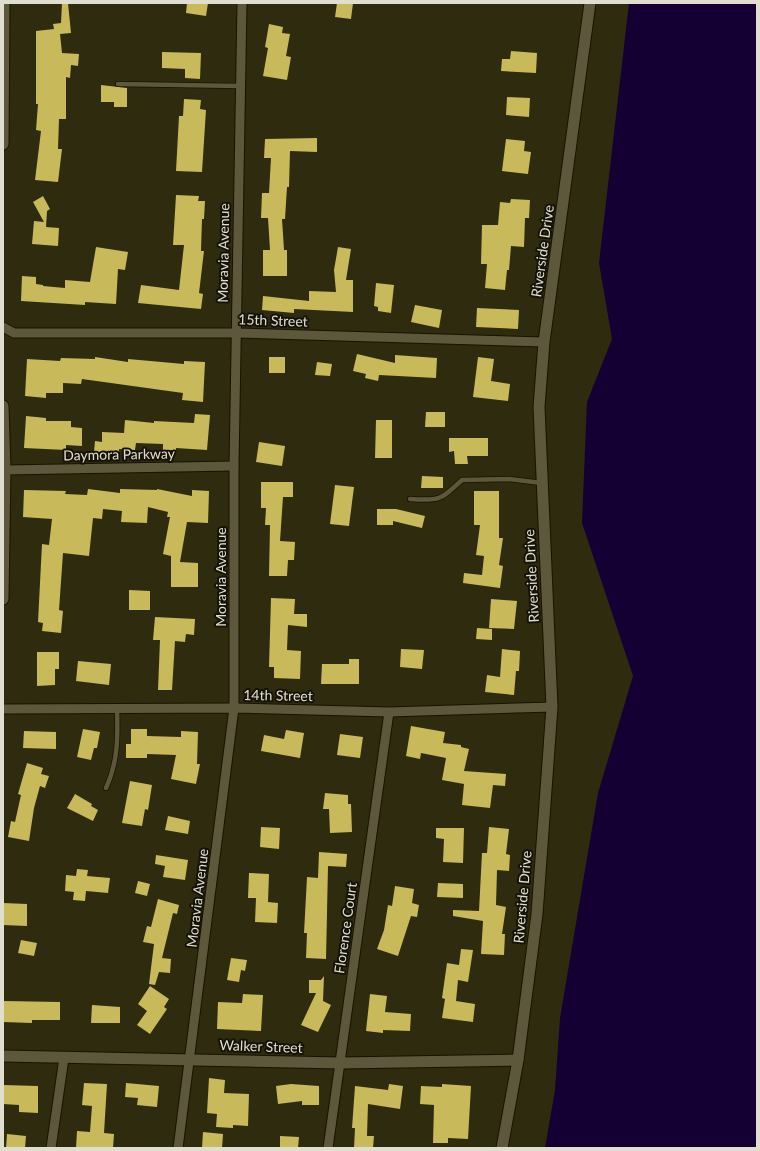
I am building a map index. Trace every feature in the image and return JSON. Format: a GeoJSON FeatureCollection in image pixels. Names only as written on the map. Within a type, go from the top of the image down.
{"type":"FeatureCollection","features":[{"type":"Feature","properties":{"kind":"street"},"geometry":{"type":"LineString","coordinates":[[3,144],[4,3]]}},
{"type":"Feature","properties":{"kind":"street","name":"Moravia Avenue"},"geometry":{"type":"LineString","coordinates":[[178,1148],[191,1059],[234,708],[234,466],[242,3]]}},
{"type":"Feature","properties":{"kind":"street","name":"Riverside Drive"},"geometry":{"type":"LineString","coordinates":[[502,1148],[518,1060],[537,914],[552,707],[539,407],[544,342],[590,3]]}},
{"type":"Feature","properties":{"kind":"street","name":"15th Street"},"geometry":{"type":"LineString","coordinates":[[3,327],[14,333],[236,333],[544,342]]}},
{"type":"Feature","properties":{"kind":"street"},"geometry":{"type":"LineString","coordinates":[[3,406],[5,470],[3,599]]}},
{"type":"Feature","properties":{"kind":"street","name":"Daymora Parkway"},"geometry":{"type":"LineString","coordinates":[[5,470],[234,466]]}},
{"type":"Feature","properties":{"kind":"street","name":"14th Street"},"geometry":{"type":"LineString","coordinates":[[3,709],[234,708],[390,712],[552,707]]}},
{"type":"Feature","properties":{"kind":"street","name":"Florence Court"},"geometry":{"type":"LineString","coordinates":[[328,1148],[390,712]]}},
{"type":"Feature","properties":{"kind":"street","name":"Walker Street"},"geometry":{"type":"LineString","coordinates":[[3,1056],[341,1063],[518,1060]]}},
{"type":"Feature","properties":{"kind":"street"},"geometry":{"type":"LineString","coordinates":[[51,1148],[64,1058]]}},
{"type":"Feature","properties":{"kind":"lane"},"geometry":{"type":"LineString","coordinates":[[118,84],[240,86]]}},
{"type":"Feature","properties":{"kind":"lane"},"geometry":{"type":"LineString","coordinates":[[410,499],[434,501],[444,497],[462,480],[509,479],[542,483]]}},
{"type":"Feature","properties":{"kind":"lane"},"geometry":{"type":"LineString","coordinates":[[106,788],[112,775],[117,754],[117,708]]}},
{"type":"Feature","properties":{"kind":"shaded area"},"geometry":{"type":"Polygon","coordinates":[[[629,3],[757,3],[757,1148],[545,1148],[555,1090],[560,1018],[598,793],[633,676],[582,523],[587,402],[612,339],[599,263],[629,3]]]}},
{"type":"Feature","properties":{"kind":"building"},"geometry":{"type":"Polygon","coordinates":[[[62,3],[68,3],[71,33],[60,34],[62,53],[79,54],[78,66],[71,65],[70,78],[66,77],[66,119],[59,119],[58,149],[62,149],[58,182],[35,180],[41,131],[36,130],[38,104],[36,104],[36,31],[54,29],[53,24],[61,23],[62,3]]]}},
{"type":"Feature","properties":{"kind":"building"},"geometry":{"type":"Polygon","coordinates":[[[187,3],[208,3],[206,16],[186,13],[187,3]]]}},
{"type":"Feature","properties":{"kind":"building"},"geometry":{"type":"Polygon","coordinates":[[[337,3],[353,3],[351,19],[335,17],[337,3]]]}},
{"type":"Feature","properties":{"kind":"building"},"geometry":{"type":"Polygon","coordinates":[[[269,24],[283,27],[282,33],[290,34],[286,56],[291,57],[287,80],[263,76],[268,48],[265,47],[269,24]]]}},
{"type":"Feature","properties":{"kind":"building"},"geometry":{"type":"Polygon","coordinates":[[[511,51],[537,53],[536,73],[501,71],[502,59],[510,59],[511,51]]]}},
{"type":"Feature","properties":{"kind":"building"},"geometry":{"type":"Polygon","coordinates":[[[162,52],[201,53],[200,79],[185,78],[185,69],[162,68],[162,52]]]}},
{"type":"Feature","properties":{"kind":"building"},"geometry":{"type":"Polygon","coordinates":[[[101,85],[127,88],[127,107],[114,107],[114,102],[101,102],[101,85]]]}},
{"type":"Feature","properties":{"kind":"building"},"geometry":{"type":"Polygon","coordinates":[[[507,97],[530,98],[529,117],[506,115],[507,97]]]}},
{"type":"Feature","properties":{"kind":"building"},"geometry":{"type":"Polygon","coordinates":[[[184,99],[201,100],[200,109],[206,110],[202,172],[176,171],[179,116],[183,116],[184,99]]]}},
{"type":"Feature","properties":{"kind":"building"},"geometry":{"type":"Polygon","coordinates":[[[317,138],[317,152],[290,151],[289,187],[287,187],[285,219],[282,219],[284,250],[287,250],[287,276],[263,276],[263,250],[270,250],[268,218],[261,218],[262,193],[269,193],[271,158],[264,158],[265,139],[317,138]]]}},
{"type":"Feature","properties":{"kind":"building"},"geometry":{"type":"Polygon","coordinates":[[[506,139],[525,141],[524,151],[531,152],[528,174],[502,171],[506,139]]]}},
{"type":"Feature","properties":{"kind":"building"},"geometry":{"type":"Polygon","coordinates":[[[176,195],[199,196],[198,201],[205,201],[204,219],[202,219],[201,251],[204,251],[199,293],[203,294],[201,309],[138,303],[141,285],[179,290],[184,245],[173,245],[176,195]]]}},
{"type":"Feature","properties":{"kind":"building"},"geometry":{"type":"Polygon","coordinates":[[[43,196],[50,209],[47,211],[46,227],[59,228],[58,246],[32,244],[34,221],[44,222],[33,202],[43,196]]]}},
{"type":"Feature","properties":{"kind":"building"},"geometry":{"type":"Polygon","coordinates":[[[511,199],[530,200],[529,218],[525,218],[524,247],[511,246],[509,270],[507,270],[505,290],[485,288],[487,264],[481,264],[482,225],[498,225],[500,202],[510,203],[511,199]]]}},
{"type":"Feature","properties":{"kind":"building"},"geometry":{"type":"Polygon","coordinates":[[[96,247],[128,252],[125,270],[118,269],[116,304],[85,302],[85,305],[21,301],[22,276],[36,277],[36,284],[43,286],[65,288],[65,280],[90,282],[96,247]]]}},
{"type":"Feature","properties":{"kind":"building"},"geometry":{"type":"Polygon","coordinates":[[[338,247],[351,249],[346,280],[353,280],[353,312],[294,309],[294,313],[262,310],[263,296],[309,301],[309,291],[336,292],[334,270],[338,247]]]}},
{"type":"Feature","properties":{"kind":"building"},"geometry":{"type":"Polygon","coordinates":[[[376,283],[394,285],[391,313],[378,311],[378,307],[374,306],[376,283]]]}},
{"type":"Feature","properties":{"kind":"building"},"geometry":{"type":"Polygon","coordinates":[[[415,305],[442,310],[439,328],[411,322],[415,305]]]}},
{"type":"Feature","properties":{"kind":"building"},"geometry":{"type":"Polygon","coordinates":[[[477,308],[519,310],[518,329],[476,327],[477,308]]]}},
{"type":"Feature","properties":{"kind":"building"},"geometry":{"type":"Polygon","coordinates":[[[357,354],[395,363],[395,355],[437,358],[436,378],[379,375],[378,381],[365,378],[366,374],[353,371],[357,354]]]}},
{"type":"Feature","properties":{"kind":"building"},"geometry":{"type":"Polygon","coordinates":[[[95,357],[128,362],[128,359],[184,364],[184,361],[205,362],[203,402],[182,400],[183,393],[82,379],[81,384],[63,383],[63,393],[46,393],[46,398],[25,396],[27,359],[60,361],[61,358],[95,359],[95,357]]]}},
{"type":"Feature","properties":{"kind":"building"},"geometry":{"type":"Polygon","coordinates":[[[269,357],[285,357],[285,373],[269,373],[269,357]]]}},
{"type":"Feature","properties":{"kind":"building"},"geometry":{"type":"Polygon","coordinates":[[[478,357],[494,359],[491,381],[510,384],[508,401],[473,397],[478,357]]]}},
{"type":"Feature","properties":{"kind":"building"},"geometry":{"type":"Polygon","coordinates":[[[317,362],[332,364],[330,376],[315,375],[317,362]]]}},
{"type":"Feature","properties":{"kind":"building"},"geometry":{"type":"Polygon","coordinates":[[[426,412],[445,412],[445,427],[425,427],[426,412]]]}},
{"type":"Feature","properties":{"kind":"building"},"geometry":{"type":"Polygon","coordinates":[[[195,414],[210,415],[207,450],[176,448],[176,450],[163,450],[163,444],[136,443],[135,450],[119,449],[119,453],[94,452],[95,441],[102,442],[102,432],[124,433],[125,420],[154,423],[154,421],[194,423],[195,414]]]}},
{"type":"Feature","properties":{"kind":"building"},"geometry":{"type":"Polygon","coordinates":[[[26,416],[46,418],[46,421],[71,421],[71,427],[82,428],[82,446],[66,445],[66,450],[24,448],[26,416]]]}},
{"type":"Feature","properties":{"kind":"building"},"geometry":{"type":"Polygon","coordinates":[[[376,420],[392,420],[392,458],[375,458],[376,420]]]}},
{"type":"Feature","properties":{"kind":"building"},"geometry":{"type":"Polygon","coordinates":[[[449,438],[488,438],[488,456],[467,456],[468,464],[455,464],[454,451],[449,452],[449,438]]]}},
{"type":"Feature","properties":{"kind":"building"},"geometry":{"type":"Polygon","coordinates":[[[259,442],[285,446],[282,466],[256,462],[259,442]]]}},
{"type":"Feature","properties":{"kind":"building"},"geometry":{"type":"Polygon","coordinates":[[[422,476],[443,477],[443,488],[421,488],[422,476]]]}},
{"type":"Feature","properties":{"kind":"building"},"geometry":{"type":"Polygon","coordinates":[[[261,482],[293,482],[293,497],[283,497],[280,541],[295,542],[294,560],[288,560],[287,576],[269,576],[270,525],[265,525],[266,508],[261,508],[261,482]]]}},
{"type":"Feature","properties":{"kind":"building"},"geometry":{"type":"Polygon","coordinates":[[[335,485],[354,487],[349,526],[330,524],[335,485]]]}},
{"type":"Feature","properties":{"kind":"building"},"geometry":{"type":"Polygon","coordinates":[[[88,489],[120,493],[120,489],[157,489],[192,496],[192,490],[209,491],[208,523],[187,522],[180,562],[198,563],[198,587],[171,587],[171,556],[163,554],[170,517],[167,517],[168,512],[148,507],[147,523],[121,522],[122,511],[103,509],[102,519],[93,518],[89,556],[63,553],[59,610],[63,611],[61,633],[42,631],[43,623],[38,622],[42,544],[49,545],[52,519],[23,517],[24,490],[66,491],[65,494],[87,495],[88,489]]]}},
{"type":"Feature","properties":{"kind":"building"},"geometry":{"type":"Polygon","coordinates":[[[474,491],[499,491],[499,538],[503,538],[499,565],[503,566],[500,588],[463,583],[464,573],[482,575],[484,556],[476,555],[480,525],[474,525],[474,491]]]}},
{"type":"Feature","properties":{"kind":"building"},"geometry":{"type":"Polygon","coordinates":[[[377,509],[396,509],[425,516],[422,528],[393,521],[393,525],[377,525],[377,509]]]}},
{"type":"Feature","properties":{"kind":"building"},"geometry":{"type":"Polygon","coordinates":[[[129,590],[150,591],[150,610],[129,610],[129,590]]]}},
{"type":"Feature","properties":{"kind":"building"},"geometry":{"type":"Polygon","coordinates":[[[271,598],[295,599],[294,614],[307,614],[307,627],[288,625],[287,650],[301,651],[300,679],[274,678],[274,667],[269,667],[271,598]]]}},
{"type":"Feature","properties":{"kind":"building"},"geometry":{"type":"Polygon","coordinates":[[[491,599],[517,601],[514,629],[489,628],[491,599]]]}},
{"type":"Feature","properties":{"kind":"building"},"geometry":{"type":"Polygon","coordinates":[[[155,617],[195,619],[194,635],[186,634],[185,642],[175,641],[172,690],[158,690],[160,640],[153,640],[155,617]]]}},
{"type":"Feature","properties":{"kind":"building"},"geometry":{"type":"Polygon","coordinates":[[[477,628],[492,629],[492,640],[476,639],[477,628]]]}},
{"type":"Feature","properties":{"kind":"building"},"geometry":{"type":"Polygon","coordinates":[[[401,649],[424,650],[422,669],[400,667],[401,649]]]}},
{"type":"Feature","properties":{"kind":"building"},"geometry":{"type":"Polygon","coordinates":[[[502,649],[520,651],[519,671],[516,671],[514,695],[485,692],[487,675],[500,677],[502,649]]]}},
{"type":"Feature","properties":{"kind":"building"},"geometry":{"type":"Polygon","coordinates":[[[37,652],[59,652],[59,669],[55,669],[55,685],[37,686],[37,652]]]}},
{"type":"Feature","properties":{"kind":"building"},"geometry":{"type":"Polygon","coordinates":[[[349,659],[359,659],[359,684],[321,684],[322,664],[349,664],[349,659]]]}},
{"type":"Feature","properties":{"kind":"building"},"geometry":{"type":"Polygon","coordinates":[[[78,661],[111,664],[109,685],[76,681],[78,661]]]}},
{"type":"Feature","properties":{"kind":"building"},"geometry":{"type":"Polygon","coordinates":[[[411,726],[445,732],[443,743],[461,745],[461,747],[469,749],[464,771],[506,774],[505,786],[493,785],[490,808],[462,805],[464,784],[442,780],[446,758],[421,753],[420,759],[406,756],[411,726]]]}},
{"type":"Feature","properties":{"kind":"building"},"geometry":{"type":"Polygon","coordinates":[[[83,729],[100,732],[97,748],[94,748],[91,760],[77,757],[83,729]]]}},
{"type":"Feature","properties":{"kind":"building"},"geometry":{"type":"Polygon","coordinates":[[[131,729],[147,729],[147,736],[181,737],[181,731],[198,732],[197,764],[200,764],[196,784],[171,779],[176,755],[147,754],[147,758],[126,758],[126,744],[131,744],[131,729]]]}},
{"type":"Feature","properties":{"kind":"building"},"geometry":{"type":"Polygon","coordinates":[[[286,730],[304,733],[300,758],[261,751],[264,735],[284,739],[286,730]]]}},
{"type":"Feature","properties":{"kind":"building"},"geometry":{"type":"Polygon","coordinates":[[[24,731],[56,732],[56,749],[23,748],[24,731]]]}},
{"type":"Feature","properties":{"kind":"building"},"geometry":{"type":"Polygon","coordinates":[[[340,734],[363,737],[360,758],[337,755],[340,734]]]}},
{"type":"Feature","properties":{"kind":"building"},"geometry":{"type":"Polygon","coordinates":[[[27,763],[43,768],[41,774],[49,776],[45,788],[40,786],[34,808],[29,841],[8,837],[11,821],[15,822],[21,795],[18,794],[27,763]]]}},
{"type":"Feature","properties":{"kind":"building"},"geometry":{"type":"Polygon","coordinates":[[[130,781],[152,785],[148,810],[145,809],[142,826],[122,823],[130,781]]]}},
{"type":"Feature","properties":{"kind":"building"},"geometry":{"type":"Polygon","coordinates":[[[325,793],[348,795],[348,804],[351,804],[352,832],[330,833],[329,809],[323,809],[325,793]]]}},
{"type":"Feature","properties":{"kind":"building"},"geometry":{"type":"Polygon","coordinates":[[[75,794],[92,804],[91,806],[98,810],[93,821],[67,808],[75,794]]]}},
{"type":"Feature","properties":{"kind":"building"},"geometry":{"type":"Polygon","coordinates":[[[168,816],[190,821],[188,834],[165,830],[168,816]]]}},
{"type":"Feature","properties":{"kind":"building"},"geometry":{"type":"Polygon","coordinates":[[[261,827],[280,828],[279,849],[260,847],[261,827]]]}},
{"type":"Feature","properties":{"kind":"building"},"geometry":{"type":"Polygon","coordinates":[[[489,827],[509,829],[506,854],[510,855],[509,871],[497,870],[496,905],[506,907],[502,934],[505,934],[504,955],[481,954],[483,921],[453,916],[453,910],[479,911],[482,853],[487,853],[489,827]]]}},
{"type":"Feature","properties":{"kind":"building"},"geometry":{"type":"Polygon","coordinates":[[[436,828],[464,828],[463,863],[443,862],[444,839],[436,838],[436,828]]]}},
{"type":"Feature","properties":{"kind":"building"},"geometry":{"type":"Polygon","coordinates":[[[319,852],[347,854],[346,867],[328,866],[326,959],[306,958],[307,933],[304,933],[307,877],[318,878],[319,852]]]}},
{"type":"Feature","properties":{"kind":"building"},"geometry":{"type":"Polygon","coordinates":[[[156,855],[188,860],[185,880],[163,877],[165,866],[155,864],[156,855]]]}},
{"type":"Feature","properties":{"kind":"building"},"geometry":{"type":"Polygon","coordinates":[[[77,869],[88,870],[87,876],[110,878],[108,893],[86,891],[85,901],[73,900],[74,892],[65,891],[66,875],[76,876],[77,869]]]}},
{"type":"Feature","properties":{"kind":"building"},"geometry":{"type":"Polygon","coordinates":[[[249,873],[269,874],[268,902],[278,903],[277,923],[255,922],[256,898],[248,898],[249,873]]]}},
{"type":"Feature","properties":{"kind":"building"},"geometry":{"type":"Polygon","coordinates":[[[138,881],[150,884],[147,896],[135,893],[138,881]]]}},
{"type":"Feature","properties":{"kind":"building"},"geometry":{"type":"Polygon","coordinates":[[[438,883],[463,884],[463,898],[437,897],[438,883]]]}},
{"type":"Feature","properties":{"kind":"building"},"geometry":{"type":"Polygon","coordinates":[[[395,886],[414,889],[412,903],[419,905],[417,917],[411,916],[398,956],[377,949],[384,930],[388,905],[392,906],[395,886]]]}},
{"type":"Feature","properties":{"kind":"building"},"geometry":{"type":"Polygon","coordinates":[[[158,899],[179,905],[177,914],[173,913],[162,958],[171,959],[170,973],[159,972],[155,985],[149,984],[154,944],[143,942],[147,926],[151,927],[158,899]]]}},
{"type":"Feature","properties":{"kind":"building"},"geometry":{"type":"Polygon","coordinates":[[[3,903],[27,904],[27,926],[3,925],[3,903]]]}},
{"type":"Feature","properties":{"kind":"building"},"geometry":{"type":"Polygon","coordinates":[[[21,940],[37,943],[34,956],[18,953],[21,940]]]}},
{"type":"Feature","properties":{"kind":"building"},"geometry":{"type":"Polygon","coordinates":[[[461,949],[473,950],[468,982],[458,980],[456,1001],[475,1004],[473,1022],[442,1018],[445,999],[442,998],[447,963],[459,965],[461,949]]]}},
{"type":"Feature","properties":{"kind":"building"},"geometry":{"type":"Polygon","coordinates":[[[231,958],[247,960],[245,971],[241,970],[239,982],[227,980],[231,958]]]}},
{"type":"Feature","properties":{"kind":"building"},"geometry":{"type":"Polygon","coordinates":[[[324,976],[323,1001],[331,1005],[318,1032],[301,1025],[316,993],[309,993],[309,980],[321,980],[324,976]]]}},
{"type":"Feature","properties":{"kind":"building"},"geometry":{"type":"Polygon","coordinates":[[[150,986],[169,999],[164,1007],[167,1009],[150,1034],[137,1025],[147,1011],[138,1004],[150,986]]]}},
{"type":"Feature","properties":{"kind":"building"},"geometry":{"type":"Polygon","coordinates":[[[243,994],[263,995],[261,1031],[217,1029],[218,1002],[242,1003],[243,994]]]}},
{"type":"Feature","properties":{"kind":"building"},"geometry":{"type":"Polygon","coordinates":[[[370,994],[387,996],[385,1012],[411,1014],[410,1031],[383,1030],[383,1033],[366,1031],[370,994]]]}},
{"type":"Feature","properties":{"kind":"building"},"geometry":{"type":"Polygon","coordinates":[[[3,1001],[60,1002],[60,1020],[32,1020],[32,1023],[3,1022],[3,1001]]]}},
{"type":"Feature","properties":{"kind":"building"},"geometry":{"type":"Polygon","coordinates":[[[92,1005],[120,1007],[120,1023],[91,1023],[92,1005]]]}},
{"type":"Feature","properties":{"kind":"building"},"geometry":{"type":"Polygon","coordinates":[[[209,1078],[225,1080],[224,1093],[249,1094],[248,1126],[233,1125],[233,1128],[216,1127],[217,1114],[207,1113],[209,1078]]]}},
{"type":"Feature","properties":{"kind":"building"},"geometry":{"type":"Polygon","coordinates":[[[84,1083],[107,1084],[104,1133],[114,1134],[113,1148],[76,1148],[77,1131],[90,1132],[92,1106],[82,1105],[84,1083]]]}},
{"type":"Feature","properties":{"kind":"building"},"geometry":{"type":"Polygon","coordinates":[[[126,1083],[159,1086],[157,1107],[137,1105],[138,1098],[125,1097],[126,1083]]]}},
{"type":"Feature","properties":{"kind":"building"},"geometry":{"type":"Polygon","coordinates":[[[291,1084],[319,1086],[319,1105],[302,1105],[302,1101],[278,1104],[276,1086],[291,1084]]]}},
{"type":"Feature","properties":{"kind":"building"},"geometry":{"type":"Polygon","coordinates":[[[389,1084],[403,1086],[400,1109],[368,1104],[367,1136],[374,1136],[373,1148],[354,1148],[355,1128],[352,1128],[355,1086],[388,1090],[389,1084]]]}},
{"type":"Feature","properties":{"kind":"building"},"geometry":{"type":"Polygon","coordinates":[[[442,1084],[471,1086],[468,1139],[448,1138],[448,1143],[433,1143],[434,1105],[420,1104],[421,1086],[442,1087],[442,1084]]]}},
{"type":"Feature","properties":{"kind":"building"},"geometry":{"type":"Polygon","coordinates":[[[3,1085],[38,1086],[38,1113],[19,1112],[19,1105],[3,1104],[3,1085]]]}},
{"type":"Feature","properties":{"kind":"building"},"geometry":{"type":"Polygon","coordinates":[[[203,1132],[223,1134],[222,1148],[202,1148],[203,1132]]]}},
{"type":"Feature","properties":{"kind":"building"},"geometry":{"type":"Polygon","coordinates":[[[7,1134],[26,1136],[25,1148],[6,1148],[7,1134]]]}},
{"type":"Feature","properties":{"kind":"building"},"geometry":{"type":"Polygon","coordinates":[[[280,1136],[299,1137],[298,1148],[280,1148],[280,1136]]]}}]}
